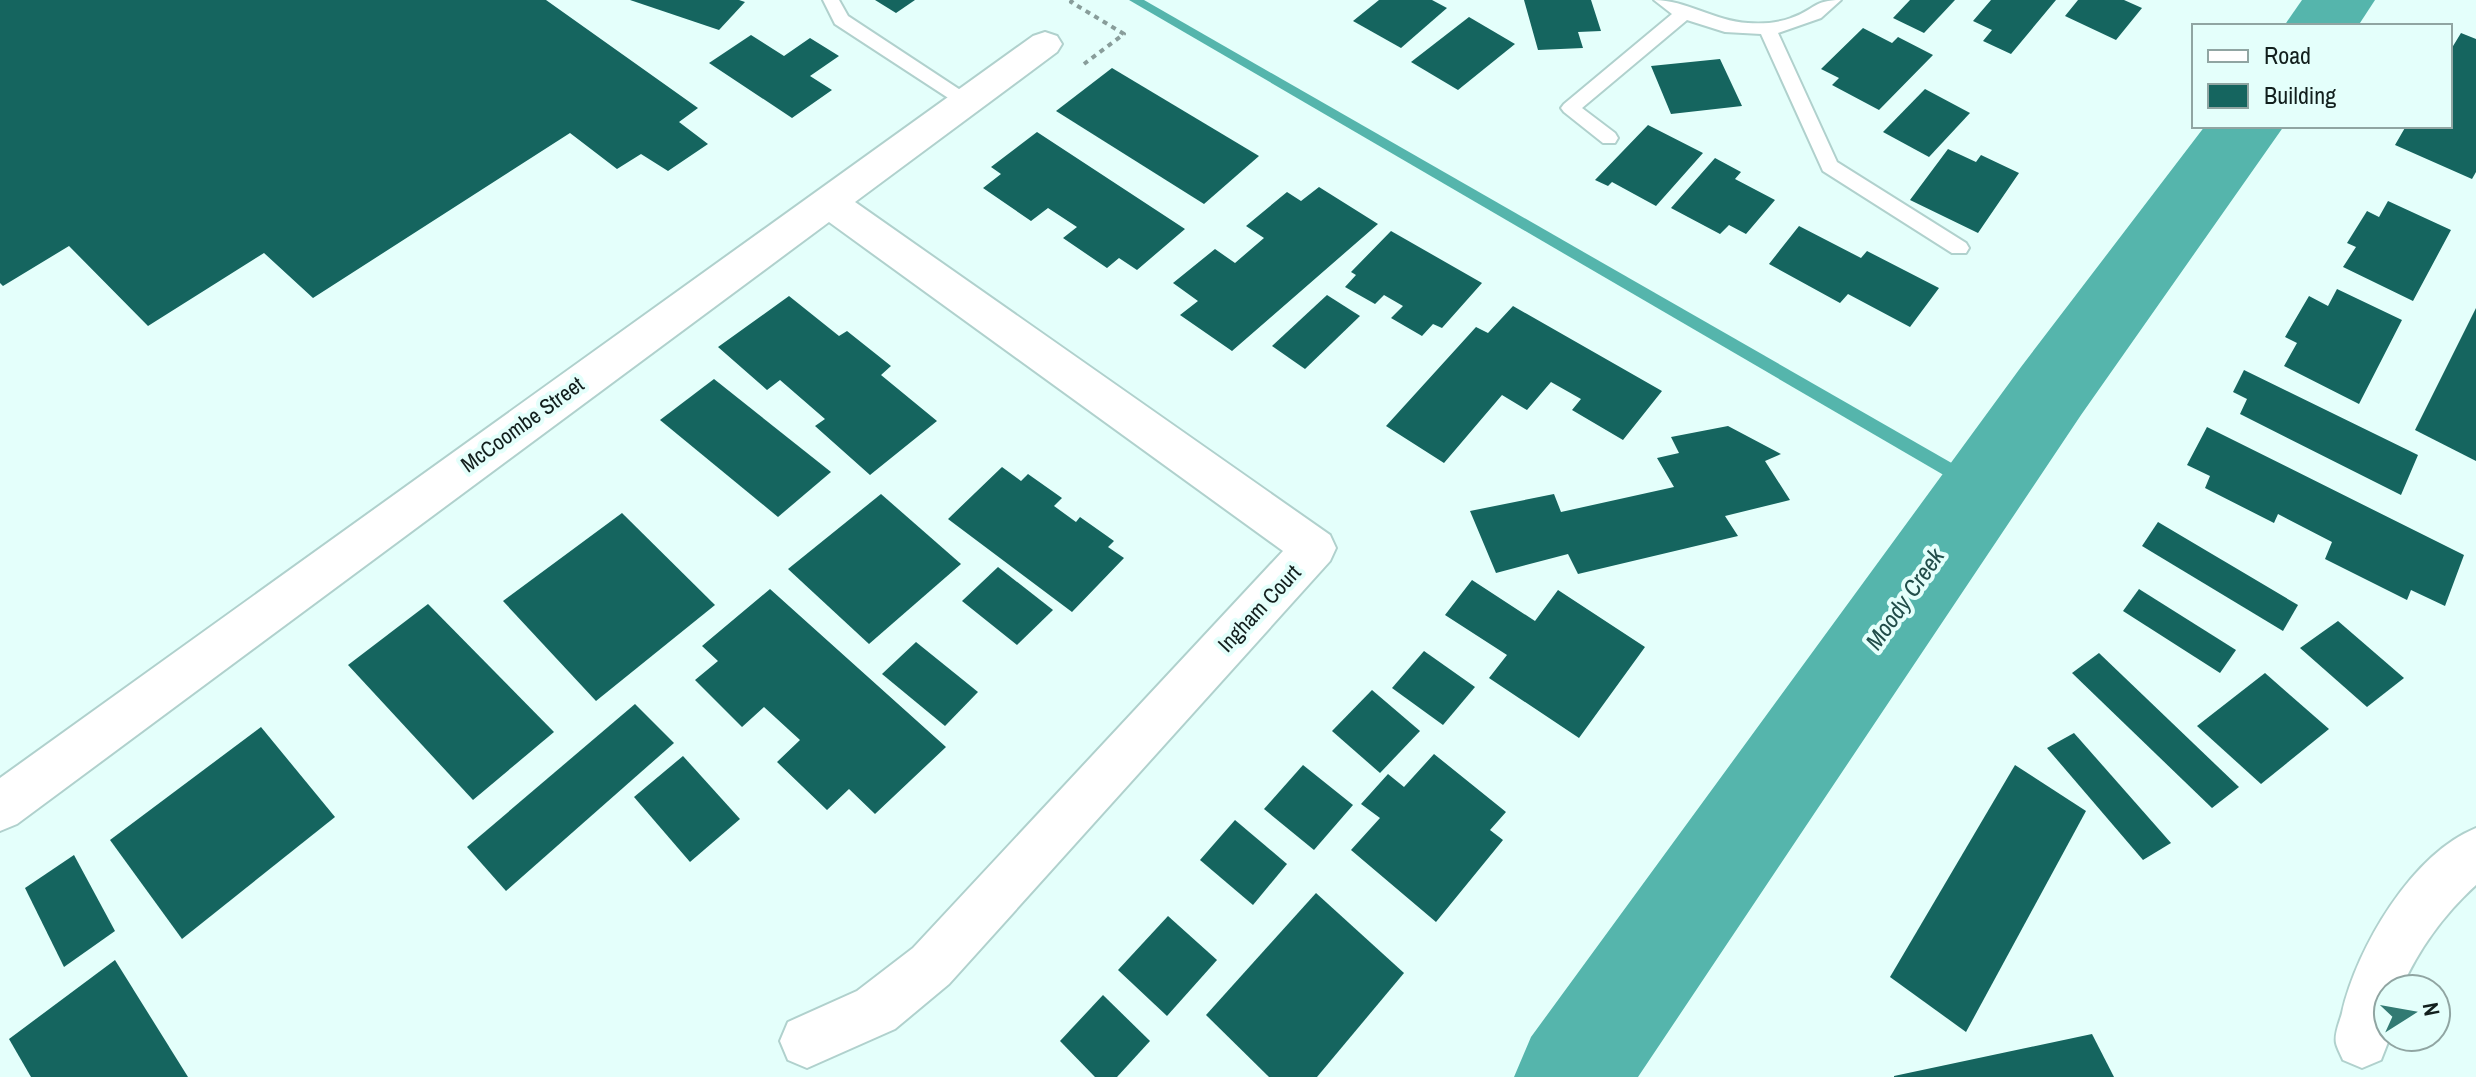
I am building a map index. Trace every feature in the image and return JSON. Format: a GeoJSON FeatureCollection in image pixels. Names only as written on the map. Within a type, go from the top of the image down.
{"type":"FeatureCollection","features":[{"type":"Feature","properties":{"kind":"street","name":"McCoombe Street"},"geometry":{"type":"LineString","coordinates":[[0,807],[1045,44]]}},
{"type":"Feature","properties":{"kind":"street","name":"Ingham Court"},"geometry":{"type":"LineString","coordinates":[[807,1041],[876,1010],[931,966],[1314,548],[827,201]]}},
{"type":"Feature","properties":{"kind":"street"},"geometry":{"type":"LineString","coordinates":[[2362,1041],[2372,996],[2391,952],[2436,887],[2476,852]]}},
{"type":"Feature","properties":{"kind":"lane"},"geometry":{"type":"LineString","coordinates":[[831,0],[841,20],[965,101]]}},
{"type":"Feature","properties":{"kind":"lane"},"geometry":{"type":"LineString","coordinates":[[1662,0],[1710,23],[1746,29],[1767,28],[1810,18],[1833,0]]}},
{"type":"Feature","properties":{"kind":"lane"},"geometry":{"type":"LineString","coordinates":[[1609,138],[1570,108],[1684,13]]}},
{"type":"Feature","properties":{"kind":"lane"},"geometry":{"type":"LineString","coordinates":[[1767,28],[1830,166],[1959,248]]}},
{"type":"Feature","properties":{"kind":"building"},"geometry":{"type":"Polygon","coordinates":[[[0,0],[546,0],[698,108],[679,122],[708,144],[668,171],[641,154],[617,169],[570,133],[313,298],[264,253],[148,326],[69,246],[3,286],[0,283],[0,0]]]}},
{"type":"Feature","properties":{"kind":"building"},"geometry":{"type":"Polygon","coordinates":[[[630,0],[739,0],[745,2],[719,30],[630,0]]]}},
{"type":"Feature","properties":{"kind":"building"},"geometry":{"type":"Polygon","coordinates":[[[875,0],[915,0],[896,13],[875,0]]]}},
{"type":"Feature","properties":{"kind":"building"},"geometry":{"type":"Polygon","coordinates":[[[1379,0],[1432,0],[1447,8],[1401,48],[1353,21],[1379,0]]]}},
{"type":"Feature","properties":{"kind":"building"},"geometry":{"type":"Polygon","coordinates":[[[1524,0],[1591,0],[1601,31],[1578,32],[1583,48],[1538,50],[1524,0]]]}},
{"type":"Feature","properties":{"kind":"building"},"geometry":{"type":"Polygon","coordinates":[[[1910,0],[1955,0],[1924,33],[1893,18],[1910,0]]]}},
{"type":"Feature","properties":{"kind":"building"},"geometry":{"type":"Polygon","coordinates":[[[1991,0],[2056,0],[2011,54],[1983,41],[1992,30],[1973,21],[1991,0]]]}},
{"type":"Feature","properties":{"kind":"building"},"geometry":{"type":"Polygon","coordinates":[[[2078,0],[2124,0],[2142,8],[2116,40],[2065,16],[2078,0]]]}},
{"type":"Feature","properties":{"kind":"building"},"geometry":{"type":"Polygon","coordinates":[[[1469,17],[1515,44],[1458,90],[1411,62],[1469,17]]]}},
{"type":"Feature","properties":{"kind":"building"},"geometry":{"type":"Polygon","coordinates":[[[1863,28],[1892,43],[1898,37],[1933,55],[1879,110],[1832,85],[1839,78],[1821,69],[1863,28]]]}},
{"type":"Feature","properties":{"kind":"building"},"geometry":{"type":"Polygon","coordinates":[[[2461,33],[2476,39],[2476,172],[2472,179],[2395,145],[2405,128],[2452,128],[2452,48],[2461,33]]]}},
{"type":"Feature","properties":{"kind":"building"},"geometry":{"type":"Polygon","coordinates":[[[751,35],[784,56],[810,38],[839,56],[810,76],[832,90],[792,118],[709,63],[751,35]]]}},
{"type":"Feature","properties":{"kind":"building"},"geometry":{"type":"Polygon","coordinates":[[[1720,59],[1742,106],[1671,114],[1651,66],[1720,59]]]}},
{"type":"Feature","properties":{"kind":"building"},"geometry":{"type":"Polygon","coordinates":[[[1112,68],[1259,156],[1204,204],[1056,111],[1112,68]]]}},
{"type":"Feature","properties":{"kind":"building"},"geometry":{"type":"Polygon","coordinates":[[[1925,89],[1970,113],[1929,157],[1883,132],[1925,89]]]}},
{"type":"Feature","properties":{"kind":"building"},"geometry":{"type":"Polygon","coordinates":[[[1648,125],[1703,153],[1656,206],[1612,182],[1608,186],[1595,180],[1648,125]]]}},
{"type":"Feature","properties":{"kind":"building"},"geometry":{"type":"Polygon","coordinates":[[[1037,132],[1185,229],[1137,270],[1119,258],[1107,268],[1063,238],[1077,227],[1048,208],[1031,221],[983,188],[1001,174],[991,167],[1037,132]]]}},
{"type":"Feature","properties":{"kind":"building"},"geometry":{"type":"Polygon","coordinates":[[[1948,149],[1976,162],[1981,155],[2019,173],[1978,233],[1910,200],[1948,149]]]}},
{"type":"Feature","properties":{"kind":"building"},"geometry":{"type":"Polygon","coordinates":[[[1715,158],[1741,172],[1735,179],[1775,200],[1746,234],[1729,225],[1720,234],[1671,208],[1715,158]]]}},
{"type":"Feature","properties":{"kind":"building"},"geometry":{"type":"Polygon","coordinates":[[[1319,187],[1378,224],[1232,351],[1180,315],[1198,301],[1173,283],[1215,249],[1235,263],[1264,238],[1246,226],[1287,192],[1301,201],[1319,187]]]}},
{"type":"Feature","properties":{"kind":"building"},"geometry":{"type":"Polygon","coordinates":[[[2388,201],[2451,230],[2413,301],[2343,267],[2356,247],[2347,243],[2367,211],[2379,217],[2388,201]]]}},
{"type":"Feature","properties":{"kind":"building"},"geometry":{"type":"Polygon","coordinates":[[[1799,226],[1861,258],[1867,251],[1939,288],[1910,327],[1848,294],[1840,303],[1769,264],[1799,226]]]}},
{"type":"Feature","properties":{"kind":"building"},"geometry":{"type":"Polygon","coordinates":[[[1391,231],[1482,283],[1442,328],[1433,324],[1422,336],[1391,318],[1403,306],[1384,295],[1375,304],[1345,287],[1356,275],[1351,272],[1391,231]]]}},
{"type":"Feature","properties":{"kind":"building"},"geometry":{"type":"Polygon","coordinates":[[[2337,289],[2402,320],[2359,404],[2284,366],[2297,343],[2285,337],[2309,296],[2328,306],[2337,289]]]}},
{"type":"Feature","properties":{"kind":"building"},"geometry":{"type":"Polygon","coordinates":[[[1327,295],[1360,316],[1305,369],[1272,346],[1327,295]]]}},
{"type":"Feature","properties":{"kind":"building"},"geometry":{"type":"Polygon","coordinates":[[[789,296],[839,336],[847,331],[891,366],[881,375],[937,421],[870,475],[815,426],[825,419],[780,380],[767,390],[718,347],[789,296]]]}},
{"type":"Feature","properties":{"kind":"building"},"geometry":{"type":"Polygon","coordinates":[[[1513,306],[1662,391],[1623,440],[1572,410],[1581,399],[1551,382],[1527,410],[1502,395],[1444,463],[1386,426],[1476,327],[1488,333],[1513,306]]]}},
{"type":"Feature","properties":{"kind":"building"},"geometry":{"type":"Polygon","coordinates":[[[2476,308],[2476,461],[2415,430],[2476,308]]]}},
{"type":"Feature","properties":{"kind":"building"},"geometry":{"type":"Polygon","coordinates":[[[2244,370],[2418,455],[2401,495],[2240,414],[2247,399],[2233,392],[2244,370]]]}},
{"type":"Feature","properties":{"kind":"building"},"geometry":{"type":"Polygon","coordinates":[[[714,379],[831,472],[778,517],[660,420],[714,379]]]}},
{"type":"Feature","properties":{"kind":"building"},"geometry":{"type":"Polygon","coordinates":[[[1728,426],[1781,454],[1765,461],[1790,500],[1725,516],[1738,536],[1578,574],[1568,554],[1496,573],[1470,511],[1554,494],[1561,512],[1674,487],[1657,458],[1679,453],[1671,437],[1728,426]]]}},
{"type":"Feature","properties":{"kind":"building"},"geometry":{"type":"Polygon","coordinates":[[[2207,427],[2464,555],[2445,606],[2411,590],[2407,600],[2325,559],[2332,542],[2278,514],[2274,523],[2205,488],[2210,476],[2187,465],[2207,427]]]}},
{"type":"Feature","properties":{"kind":"building"},"geometry":{"type":"Polygon","coordinates":[[[1002,467],[1021,481],[1028,474],[1062,498],[1054,506],[1076,522],[1080,517],[1114,541],[1108,547],[1124,558],[1072,612],[948,519],[1002,467]]]}},
{"type":"Feature","properties":{"kind":"building"},"geometry":{"type":"Polygon","coordinates":[[[881,494],[961,564],[869,644],[788,569],[881,494]]]}},
{"type":"Feature","properties":{"kind":"building"},"geometry":{"type":"Polygon","coordinates":[[[622,513],[715,605],[596,701],[503,601],[622,513]]]}},
{"type":"Feature","properties":{"kind":"building"},"geometry":{"type":"Polygon","coordinates":[[[2158,522],[2298,605],[2283,631],[2142,546],[2158,522]]]}},
{"type":"Feature","properties":{"kind":"building"},"geometry":{"type":"Polygon","coordinates":[[[998,567],[1053,610],[1017,645],[962,601],[998,567]]]}},
{"type":"Feature","properties":{"kind":"building"},"geometry":{"type":"Polygon","coordinates":[[[1472,580],[1535,621],[1558,590],[1645,647],[1579,738],[1489,678],[1507,655],[1445,615],[1472,580]]]}},
{"type":"Feature","properties":{"kind":"building"},"geometry":{"type":"Polygon","coordinates":[[[770,589],[946,747],[875,814],[849,789],[827,810],[777,762],[800,740],[764,707],[742,727],[695,680],[718,661],[702,646],[770,589]]]}},
{"type":"Feature","properties":{"kind":"building"},"geometry":{"type":"Polygon","coordinates":[[[2139,589],[2236,650],[2220,673],[2123,611],[2139,589]]]}},
{"type":"Feature","properties":{"kind":"building"},"geometry":{"type":"Polygon","coordinates":[[[428,604],[554,732],[473,800],[348,665],[428,604]]]}},
{"type":"Feature","properties":{"kind":"building"},"geometry":{"type":"Polygon","coordinates":[[[2338,621],[2404,678],[2367,707],[2300,648],[2338,621]]]}},
{"type":"Feature","properties":{"kind":"building"},"geometry":{"type":"Polygon","coordinates":[[[916,642],[978,692],[945,726],[882,674],[916,642]]]}},
{"type":"Feature","properties":{"kind":"building"},"geometry":{"type":"Polygon","coordinates":[[[1424,651],[1475,687],[1443,725],[1392,688],[1424,651]]]}},
{"type":"Feature","properties":{"kind":"building"},"geometry":{"type":"Polygon","coordinates":[[[2099,653],[2239,787],[2212,808],[2072,673],[2099,653]]]}},
{"type":"Feature","properties":{"kind":"building"},"geometry":{"type":"Polygon","coordinates":[[[2265,673],[2329,729],[2261,784],[2197,726],[2265,673]]]}},
{"type":"Feature","properties":{"kind":"building"},"geometry":{"type":"Polygon","coordinates":[[[1372,690],[1420,731],[1380,773],[1332,731],[1372,690]]]}},
{"type":"Feature","properties":{"kind":"building"},"geometry":{"type":"Polygon","coordinates":[[[635,704],[674,743],[506,891],[467,847],[635,704]]]}},
{"type":"Feature","properties":{"kind":"building"},"geometry":{"type":"Polygon","coordinates":[[[261,727],[335,817],[182,939],[110,840],[261,727]]]}},
{"type":"Feature","properties":{"kind":"building"},"geometry":{"type":"Polygon","coordinates":[[[2074,733],[2171,843],[2143,860],[2047,748],[2074,733]]]}},
{"type":"Feature","properties":{"kind":"building"},"geometry":{"type":"Polygon","coordinates":[[[1434,754],[1506,812],[1490,830],[1503,840],[1436,922],[1351,850],[1380,818],[1361,804],[1388,774],[1404,787],[1434,754]]]}},
{"type":"Feature","properties":{"kind":"building"},"geometry":{"type":"Polygon","coordinates":[[[683,756],[740,819],[690,862],[634,797],[683,756]]]}},
{"type":"Feature","properties":{"kind":"building"},"geometry":{"type":"Polygon","coordinates":[[[1303,765],[1353,805],[1314,850],[1264,809],[1303,765]]]}},
{"type":"Feature","properties":{"kind":"building"},"geometry":{"type":"Polygon","coordinates":[[[2015,765],[2086,811],[1966,1032],[1890,977],[2015,765]]]}},
{"type":"Feature","properties":{"kind":"building"},"geometry":{"type":"Polygon","coordinates":[[[1235,820],[1287,864],[1253,905],[1200,860],[1235,820]]]}},
{"type":"Feature","properties":{"kind":"building"},"geometry":{"type":"Polygon","coordinates":[[[74,855],[115,931],[64,967],[25,888],[74,855]]]}},
{"type":"Feature","properties":{"kind":"building"},"geometry":{"type":"Polygon","coordinates":[[[1316,893],[1404,973],[1317,1077],[1269,1077],[1206,1015],[1316,893]]]}},
{"type":"Feature","properties":{"kind":"building"},"geometry":{"type":"Polygon","coordinates":[[[1168,916],[1217,960],[1167,1016],[1118,970],[1168,916]]]}},
{"type":"Feature","properties":{"kind":"building"},"geometry":{"type":"Polygon","coordinates":[[[115,960],[188,1077],[31,1077],[9,1039],[115,960]]]}},
{"type":"Feature","properties":{"kind":"building"},"geometry":{"type":"Polygon","coordinates":[[[1103,995],[1150,1041],[1117,1077],[1095,1077],[1060,1041],[1103,995]]]}},
{"type":"Feature","properties":{"kind":"building"},"geometry":{"type":"Polygon","coordinates":[[[2092,1034],[2114,1077],[1894,1077],[1894,1076],[2092,1034]]]}},
{"type":"Feature","properties":{"kind":"waterway"},"geometry":{"type":"LineString","coordinates":[[1135,0],[1984,490]]}},
{"type":"Feature","properties":{"kind":"waterway","name":"Moody Creek"},"geometry":{"type":"LineString","coordinates":[[2322,24],[2340,0]]}},
{"type":"Feature","properties":{"kind":"waterway","name":"Moody Creek"},"geometry":{"type":"LineString","coordinates":[[1571,1077],[2051,391],[2245,128]]}}]}
